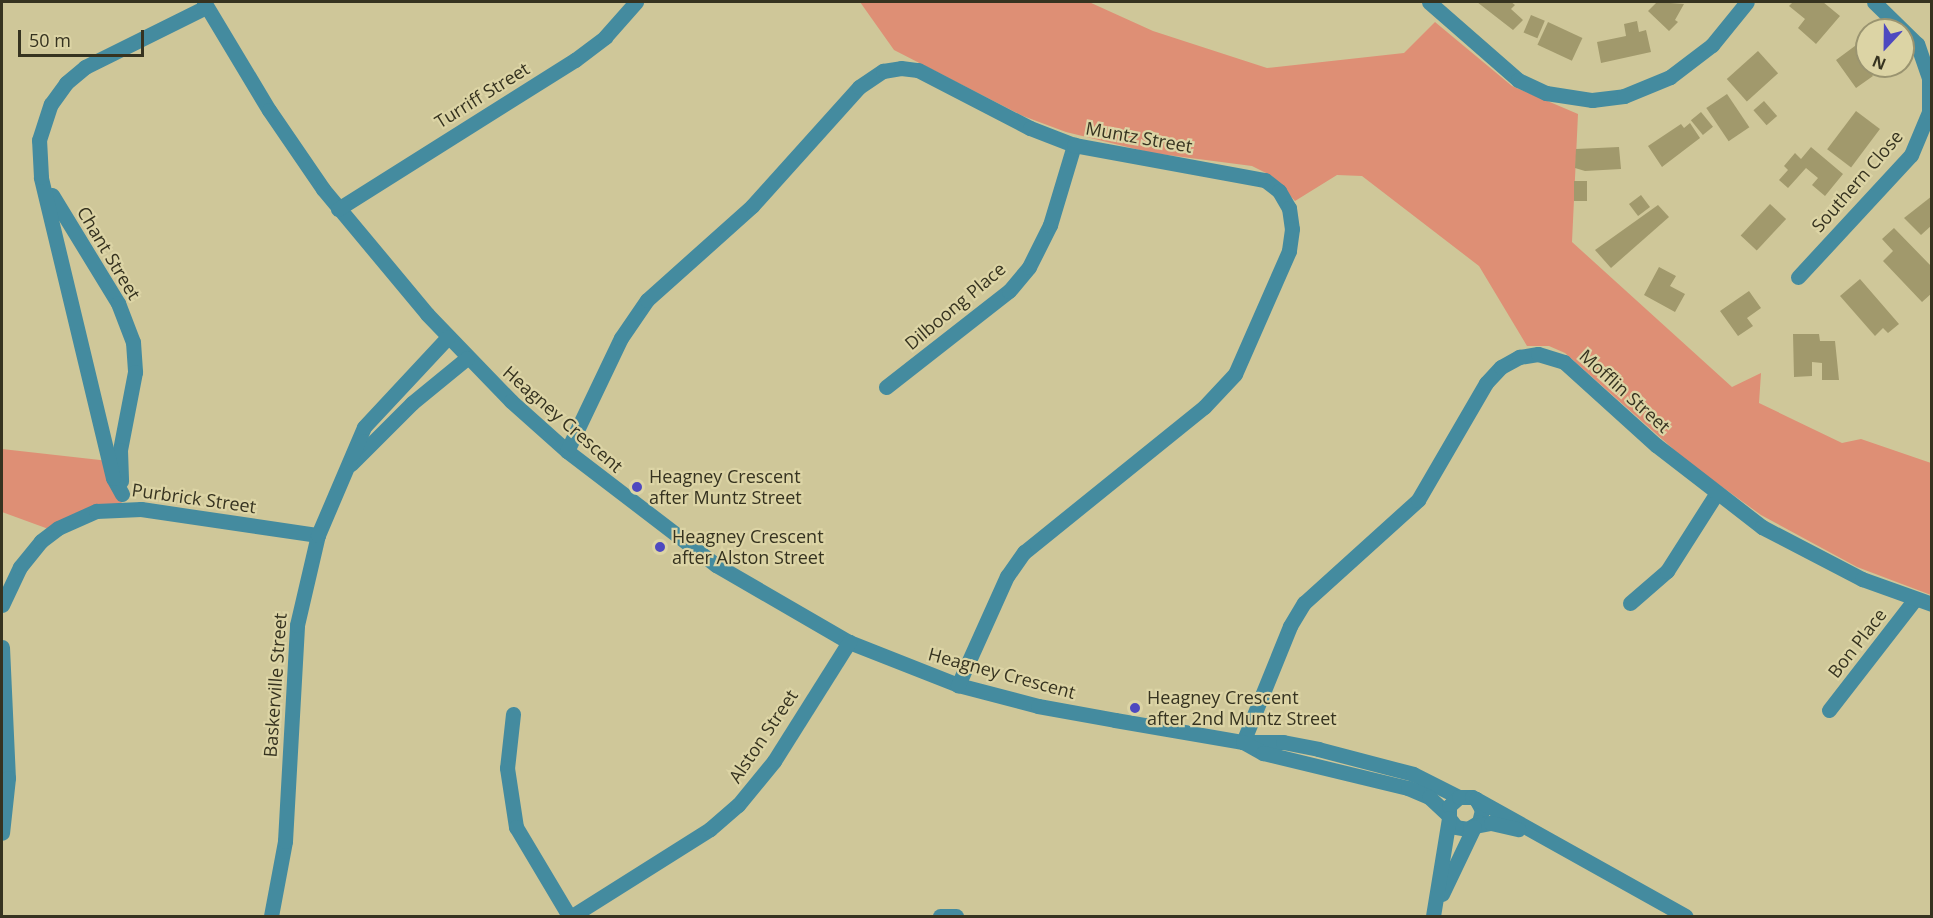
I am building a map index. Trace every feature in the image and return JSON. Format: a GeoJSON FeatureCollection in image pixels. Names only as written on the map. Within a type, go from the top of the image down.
{"type":"FeatureCollection","features":[{"type":"Feature","properties":{"kind":"street","name":"Turriff Street"},"geometry":{"type":"LineString","coordinates":[[338,208],[575,60],[605,37],[636,2]]}},
{"type":"Feature","properties":{"kind":"street"},"geometry":{"type":"LineString","coordinates":[[1429,2],[1518,80],[1546,93],[1592,100],[1624,96],[1670,77],[1712,45],[1747,2]]}},
{"type":"Feature","properties":{"kind":"street","name":"Southern Close"},"geometry":{"type":"LineString","coordinates":[[1798,277],[1911,154],[1929,112],[1929,66],[1910,34],[1874,2]]}},
{"type":"Feature","properties":{"kind":"street","name":"Heagney Crescent"},"geometry":{"type":"LineString","coordinates":[[205,4],[269,110],[338,208],[467,358],[567,451],[716,565],[849,642],[958,685],[1038,706],[1243,742],[1283,742],[1316,757],[1458,796]]}},
{"type":"Feature","properties":{"kind":"street","name":"Chant Street"},"geometry":{"type":"LineString","coordinates":[[122,501],[113,478],[42,177],[38,153],[42,127],[51,104],[66,83],[85,67],[205,4]]}},
{"type":"Feature","properties":{"kind":"street","name":"Muntz Street"},"geometry":{"type":"LineString","coordinates":[[567,451],[621,338],[647,300],[752,206],[859,87],[874,75],[901,68],[918,70],[1030,128],[1074,145],[1265,180],[1279,191],[1289,208],[1292,229],[1289,251],[1234,375],[1204,407],[1024,552],[1007,576],[958,685]]}},
{"type":"Feature","properties":{"kind":"street","name":"Dilboong Place"},"geometry":{"type":"LineString","coordinates":[[886,387],[1009,291],[1029,267],[1047,232],[1074,145]]}},
{"type":"Feature","properties":{"kind":"street","name":"Chant Street"},"geometry":{"type":"LineString","coordinates":[[42,177],[118,303],[133,342],[135,372],[120,450],[122,501]]}},
{"type":"Feature","properties":{"kind":"street","name":"Baskerville Street"},"geometry":{"type":"LineString","coordinates":[[271,916],[285,841],[297,625],[318,535],[351,464],[354,444],[364,427],[448,337]]}},
{"type":"Feature","properties":{"kind":"street","name":"Mofflin Street"},"geometry":{"type":"LineString","coordinates":[[1243,742],[1290,626],[1304,603],[1418,500],[1486,383],[1501,367],[1519,357],[1538,354],[1564,362],[1716,494],[1811,555],[1932,604]]}},
{"type":"Feature","properties":{"kind":"street","name":"Baskerville Street"},"geometry":{"type":"LineString","coordinates":[[351,464],[419,396],[467,358]]}},
{"type":"Feature","properties":{"kind":"street"},"geometry":{"type":"LineString","coordinates":[[1630,603],[1667,571],[1716,494]]}},
{"type":"Feature","properties":{"kind":"street","name":"Purbrick Street"},"geometry":{"type":"LineString","coordinates":[[2,605],[20,567],[41,541],[77,518],[122,501],[318,535]]}},
{"type":"Feature","properties":{"kind":"street","name":"Bon Place"},"geometry":{"type":"LineString","coordinates":[[1829,710],[1915,599]]}},
{"type":"Feature","properties":{"kind":"street","name":"Alston Street"},"geometry":{"type":"LineString","coordinates":[[570,916],[710,829],[738,805],[774,760],[849,642]]}},
{"type":"Feature","properties":{"kind":"street"},"geometry":{"type":"LineString","coordinates":[[2,647],[8,778],[2,833]]}},
{"type":"Feature","properties":{"kind":"street"},"geometry":{"type":"LineString","coordinates":[[513,714],[507,768],[516,827],[570,916]]}},
{"type":"Feature","properties":{"kind":"street","name":"Heagney Crescent"},"geometry":{"type":"LineString","coordinates":[[1410,781],[1449,816]]}},
{"type":"Feature","properties":{"kind":"street"},"geometry":{"type":"LineString","coordinates":[[1434,913],[1449,806],[1458,796],[1476,799],[1685,916]]}},
{"type":"Feature","properties":{"kind":"street"},"geometry":{"type":"LineString","coordinates":[[1434,913],[1482,810],[1476,799]]}},
{"type":"Feature","properties":{"kind":"street"},"geometry":{"type":"LineString","coordinates":[[1449,816],[1462,829],[1491,823],[1539,834]]}},
{"type":"Feature","properties":{"kind":"street"},"geometry":{"type":"LineString","coordinates":[[940,916],[956,916]]}},
{"type":"Feature","properties":{"kind":"shaded area"},"geometry":{"type":"Polygon","coordinates":[[[860,2],[1089,2],[1153,31],[1267,68],[1404,53],[1435,22],[1512,86],[1578,114],[1572,242],[1732,387],[1761,373],[1759,403],[1842,443],[1861,439],[1931,463],[1931,595],[1857,567],[1761,515],[1689,463],[1565,353],[1549,346],[1527,346],[1479,266],[1362,176],[1337,175],[1295,201],[1272,176],[1252,166],[1152,153],[1066,132],[1023,116],[894,50],[860,2]]]}},
{"type":"Feature","properties":{"kind":"shaded area"},"geometry":{"type":"Polygon","coordinates":[[[2,449],[109,461],[123,507],[54,531],[2,512],[2,449]]]}},
{"type":"Feature","properties":{"kind":"building"},"geometry":{"type":"Polygon","coordinates":[[[1477,2],[1511,2],[1515,5],[1511,9],[1523,20],[1513,30],[1477,2]]]}},
{"type":"Feature","properties":{"kind":"building"},"geometry":{"type":"Polygon","coordinates":[[[1657,2],[1684,4],[1675,20],[1678,22],[1669,31],[1648,11],[1657,2]]]}},
{"type":"Feature","properties":{"kind":"building"},"geometry":{"type":"Polygon","coordinates":[[[1793,2],[1823,2],[1840,16],[1816,44],[1798,28],[1805,19],[1789,6],[1793,2]]]}},
{"type":"Feature","properties":{"kind":"building"},"geometry":{"type":"Polygon","coordinates":[[[1531,15],[1545,21],[1537,38],[1524,32],[1531,15]]]}},
{"type":"Feature","properties":{"kind":"building"},"geometry":{"type":"Polygon","coordinates":[[[1637,21],[1639,32],[1646,30],[1651,52],[1601,63],[1597,42],[1626,36],[1624,24],[1637,21]]]}},
{"type":"Feature","properties":{"kind":"building"},"geometry":{"type":"Polygon","coordinates":[[[1548,22],[1582,38],[1572,61],[1537,45],[1548,22]]]}},
{"type":"Feature","properties":{"kind":"building"},"geometry":{"type":"Polygon","coordinates":[[[1855,46],[1855,78],[1870,78],[1856,88],[1836,60],[1855,46]]]}},
{"type":"Feature","properties":{"kind":"building"},"geometry":{"type":"Polygon","coordinates":[[[1758,51],[1778,73],[1747,101],[1727,79],[1758,51]]]}},
{"type":"Feature","properties":{"kind":"building"},"geometry":{"type":"Polygon","coordinates":[[[1727,94],[1749,127],[1729,141],[1706,108],[1727,94]]]}},
{"type":"Feature","properties":{"kind":"building"},"geometry":{"type":"Polygon","coordinates":[[[1764,101],[1777,116],[1767,125],[1753,110],[1764,101]]]}},
{"type":"Feature","properties":{"kind":"building"},"geometry":{"type":"Polygon","coordinates":[[[1856,111],[1880,129],[1851,167],[1827,149],[1856,111]]]}},
{"type":"Feature","properties":{"kind":"building"},"geometry":{"type":"Polygon","coordinates":[[[1701,112],[1713,127],[1703,135],[1691,120],[1701,112]]]}},
{"type":"Feature","properties":{"kind":"building"},"geometry":{"type":"Polygon","coordinates":[[[1690,123],[1700,138],[1662,167],[1648,146],[1681,124],[1684,128],[1690,123]]]}},
{"type":"Feature","properties":{"kind":"building"},"geometry":{"type":"Polygon","coordinates":[[[1619,147],[1621,169],[1585,171],[1575,168],[1576,149],[1619,147]]]}},
{"type":"Feature","properties":{"kind":"building"},"geometry":{"type":"Polygon","coordinates":[[[1811,147],[1843,174],[1825,196],[1812,185],[1818,178],[1806,168],[1788,188],[1779,180],[1788,170],[1784,166],[1795,153],[1801,159],[1811,147]]]}},
{"type":"Feature","properties":{"kind":"building"},"geometry":{"type":"Polygon","coordinates":[[[1574,181],[1587,181],[1587,201],[1574,201],[1574,181]]]}},
{"type":"Feature","properties":{"kind":"building"},"geometry":{"type":"Polygon","coordinates":[[[1641,195],[1650,207],[1638,216],[1629,204],[1641,195]]]}},
{"type":"Feature","properties":{"kind":"building"},"geometry":{"type":"Polygon","coordinates":[[[1932,196],[1932,225],[1921,235],[1904,218],[1932,196]]]}},
{"type":"Feature","properties":{"kind":"building"},"geometry":{"type":"Polygon","coordinates":[[[1770,204],[1786,219],[1757,250],[1741,235],[1770,204]]]}},
{"type":"Feature","properties":{"kind":"building"},"geometry":{"type":"Polygon","coordinates":[[[1658,205],[1669,217],[1611,268],[1595,250],[1658,205]]]}},
{"type":"Feature","properties":{"kind":"building"},"geometry":{"type":"Polygon","coordinates":[[[1894,228],[1932,267],[1932,293],[1922,302],[1883,261],[1893,251],[1882,239],[1894,228]]]}},
{"type":"Feature","properties":{"kind":"building"},"geometry":{"type":"Polygon","coordinates":[[[1659,267],[1676,276],[1670,286],[1685,294],[1675,312],[1644,295],[1659,267]]]}},
{"type":"Feature","properties":{"kind":"building"},"geometry":{"type":"Polygon","coordinates":[[[1860,279],[1899,324],[1888,333],[1883,328],[1875,336],[1840,296],[1860,279]]]}},
{"type":"Feature","properties":{"kind":"building"},"geometry":{"type":"Polygon","coordinates":[[[1749,291],[1761,308],[1747,318],[1753,326],[1738,336],[1720,311],[1749,291]]]}},
{"type":"Feature","properties":{"kind":"building"},"geometry":{"type":"Polygon","coordinates":[[[1793,334],[1819,334],[1820,341],[1835,341],[1839,380],[1822,380],[1822,363],[1812,362],[1812,376],[1794,377],[1793,334]]]}},
{"type":"Feature","properties":{"kind":"place","name":"Heagney Crescent after Muntz Street"},"geometry":{"type":"Point","coordinates":[637,487]}},
{"type":"Feature","properties":{"kind":"place","name":"Heagney Crescent after Alston Street"},"geometry":{"type":"Point","coordinates":[660,547]}},
{"type":"Feature","properties":{"kind":"place","name":"Heagney Crescent after 2nd Muntz Street"},"geometry":{"type":"Point","coordinates":[1135,708]}}]}
